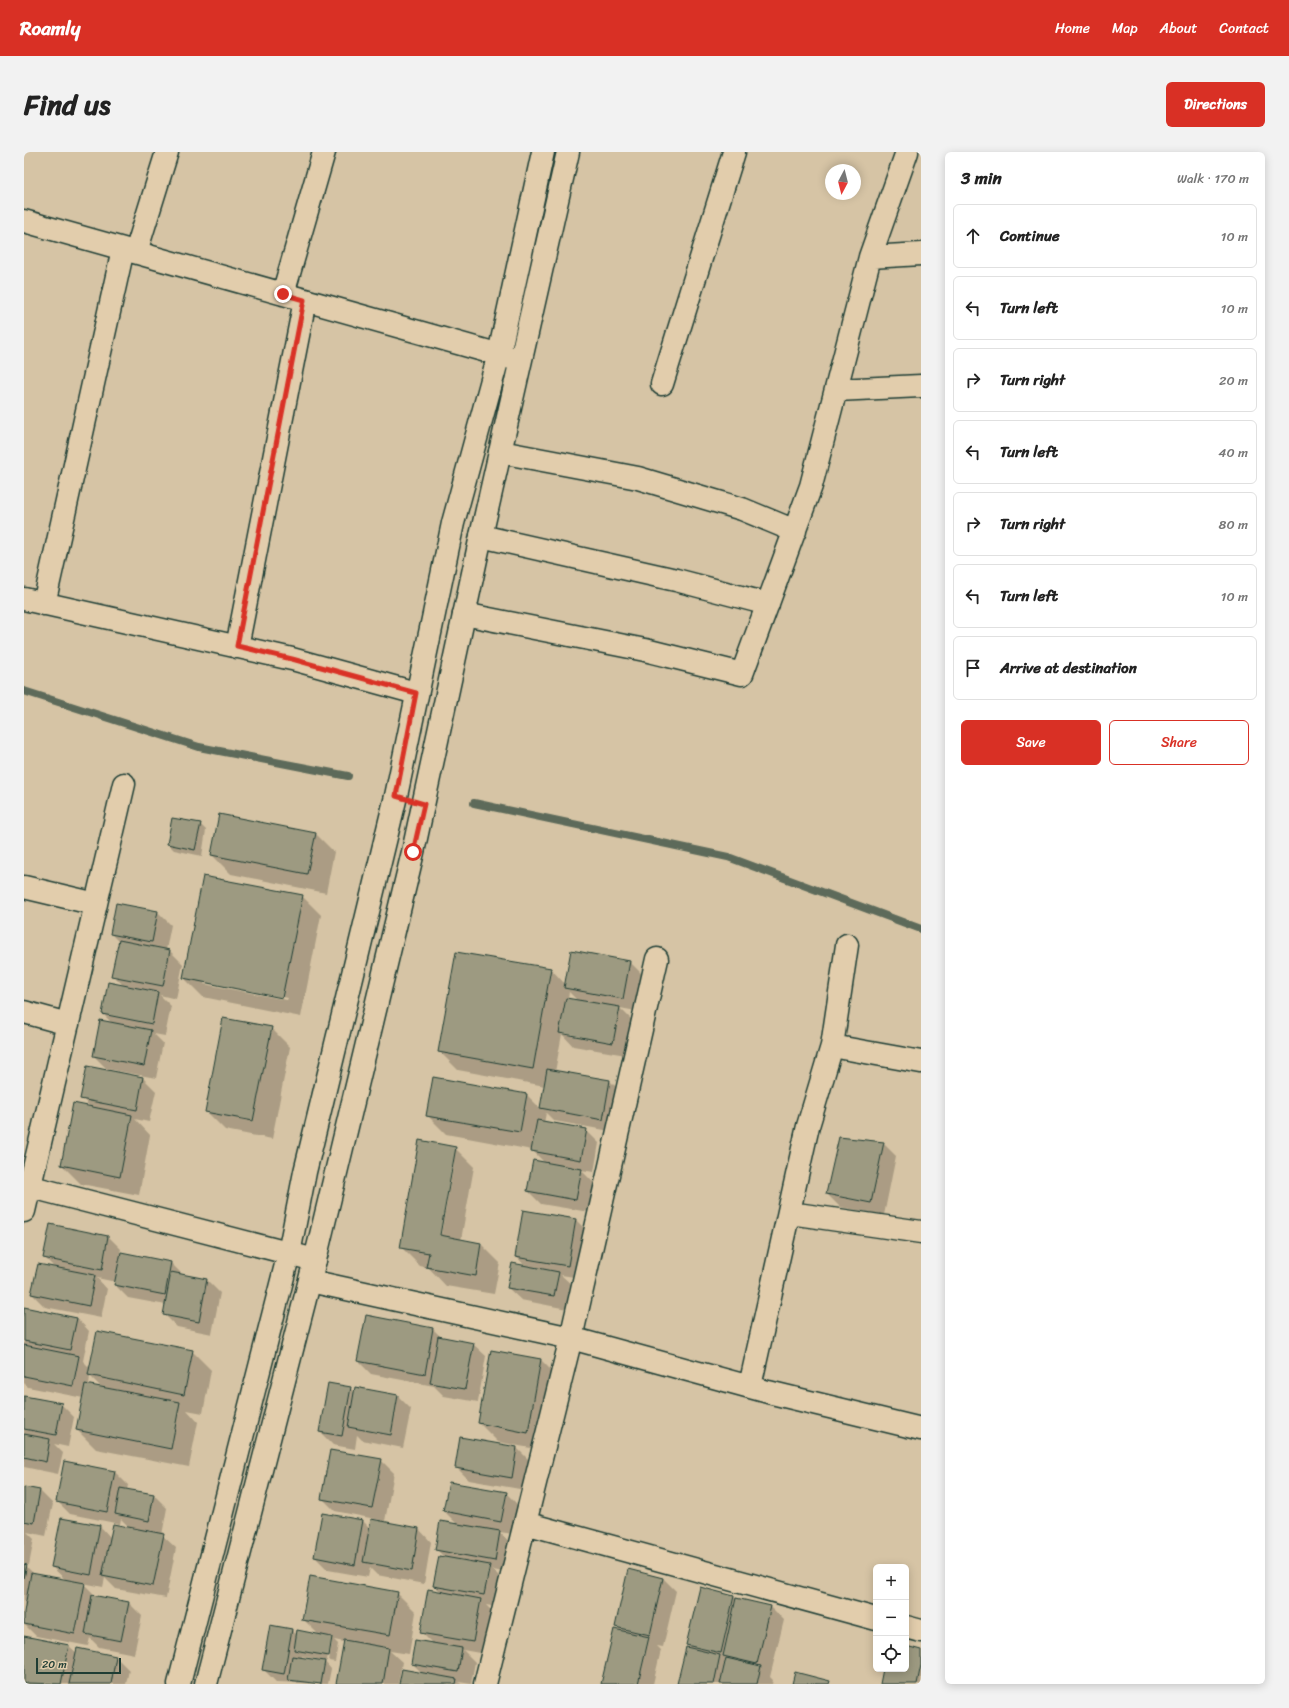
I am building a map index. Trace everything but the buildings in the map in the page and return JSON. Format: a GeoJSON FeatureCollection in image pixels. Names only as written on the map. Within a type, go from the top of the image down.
{"type":"FeatureCollection","features":[{"type":"Feature","properties":{"kind":"street"},"geometry":{"type":"LineString","coordinates":[[167,152],[130,251],[34,601],[292,659],[416,693]]}},
{"type":"Feature","properties":{"kind":"street"},"geometry":{"type":"LineString","coordinates":[[283,294],[324,152]]}},
{"type":"Feature","properties":{"kind":"street"},"geometry":{"type":"LineString","coordinates":[[179,1684],[289,1253],[305,1172],[396,796],[416,693],[453,523],[499,354],[543,152]]}},
{"type":"Feature","properties":{"kind":"street"},"geometry":{"type":"LineString","coordinates":[[206,1684],[310,1281],[424,804],[481,536],[568,152]]}},
{"type":"Feature","properties":{"kind":"street"},"geometry":{"type":"LineString","coordinates":[[662,384],[734,152]]}},
{"type":"Feature","properties":{"kind":"street"},"geometry":{"type":"LineString","coordinates":[[464,614],[645,650],[742,674],[811,486],[870,257],[907,152]]}},
{"type":"Feature","properties":{"kind":"street"},"geometry":{"type":"LineString","coordinates":[[26,228],[130,251],[520,361]]}},
{"type":"Feature","properties":{"kind":"street"},"geometry":{"type":"LineString","coordinates":[[870,257],[921,254]]}},
{"type":"Feature","properties":{"kind":"street"},"geometry":{"type":"LineString","coordinates":[[237,646],[304,300]]}},
{"type":"Feature","properties":{"kind":"street"},"geometry":{"type":"LineString","coordinates":[[836,390],[921,386]]}},
{"type":"Feature","properties":{"kind":"street"},"geometry":{"type":"LineString","coordinates":[[500,452],[638,478],[742,509],[795,531]]}},
{"type":"Feature","properties":{"kind":"street"},"geometry":{"type":"LineString","coordinates":[[481,536],[676,580],[768,604]]}},
{"type":"Feature","properties":{"kind":"street"},"geometry":{"type":"LineString","coordinates":[[24,1211],[27,1186],[68,1024],[124,784]]}},
{"type":"Feature","properties":{"kind":"street"},"geometry":{"type":"LineString","coordinates":[[396,796],[424,804]]}},
{"type":"Feature","properties":{"kind":"street"},"geometry":{"type":"LineString","coordinates":[[24,887],[96,904]]}},
{"type":"Feature","properties":{"kind":"street"},"geometry":{"type":"LineString","coordinates":[[750,1386],[790,1213],[808,1126],[832,1046],[847,945]]}},
{"type":"Feature","properties":{"kind":"street"},"geometry":{"type":"LineString","coordinates":[[487,1684],[571,1338],[656,959]]}},
{"type":"Feature","properties":{"kind":"street"},"geometry":{"type":"LineString","coordinates":[[24,1012],[68,1024]]}},
{"type":"Feature","properties":{"kind":"street"},"geometry":{"type":"LineString","coordinates":[[832,1046],[921,1062]]}},
{"type":"Feature","properties":{"kind":"street"},"geometry":{"type":"LineString","coordinates":[[27,1186],[315,1260]]}},
{"type":"Feature","properties":{"kind":"street"},"geometry":{"type":"LineString","coordinates":[[790,1213],[921,1232]]}},
{"type":"Feature","properties":{"kind":"street"},"geometry":{"type":"LineString","coordinates":[[310,1281],[571,1338],[750,1386],[921,1429]]}},
{"type":"Feature","properties":{"kind":"street"},"geometry":{"type":"LineString","coordinates":[[525,1523],[873,1618]]}},
{"type":"Feature","properties":{"kind":"street"},"geometry":{"type":"LineString","coordinates":[[909,1628],[921,1631]]}},
{"type":"Feature","properties":{"kind":"waterway"},"geometry":{"type":"LineString","coordinates":[[24,691],[199,747],[348,776]]}},
{"type":"Feature","properties":{"kind":"waterway"},"geometry":{"type":"LineString","coordinates":[[474,803],[728,857],[921,929]]}},
{"type":"Feature","properties":{"kind":"route"},"geometry":{"type":"LineString","coordinates":[[283,294],[304,300],[237,646],[292,659],[416,693],[396,796],[424,804],[413,852]]}}]}
